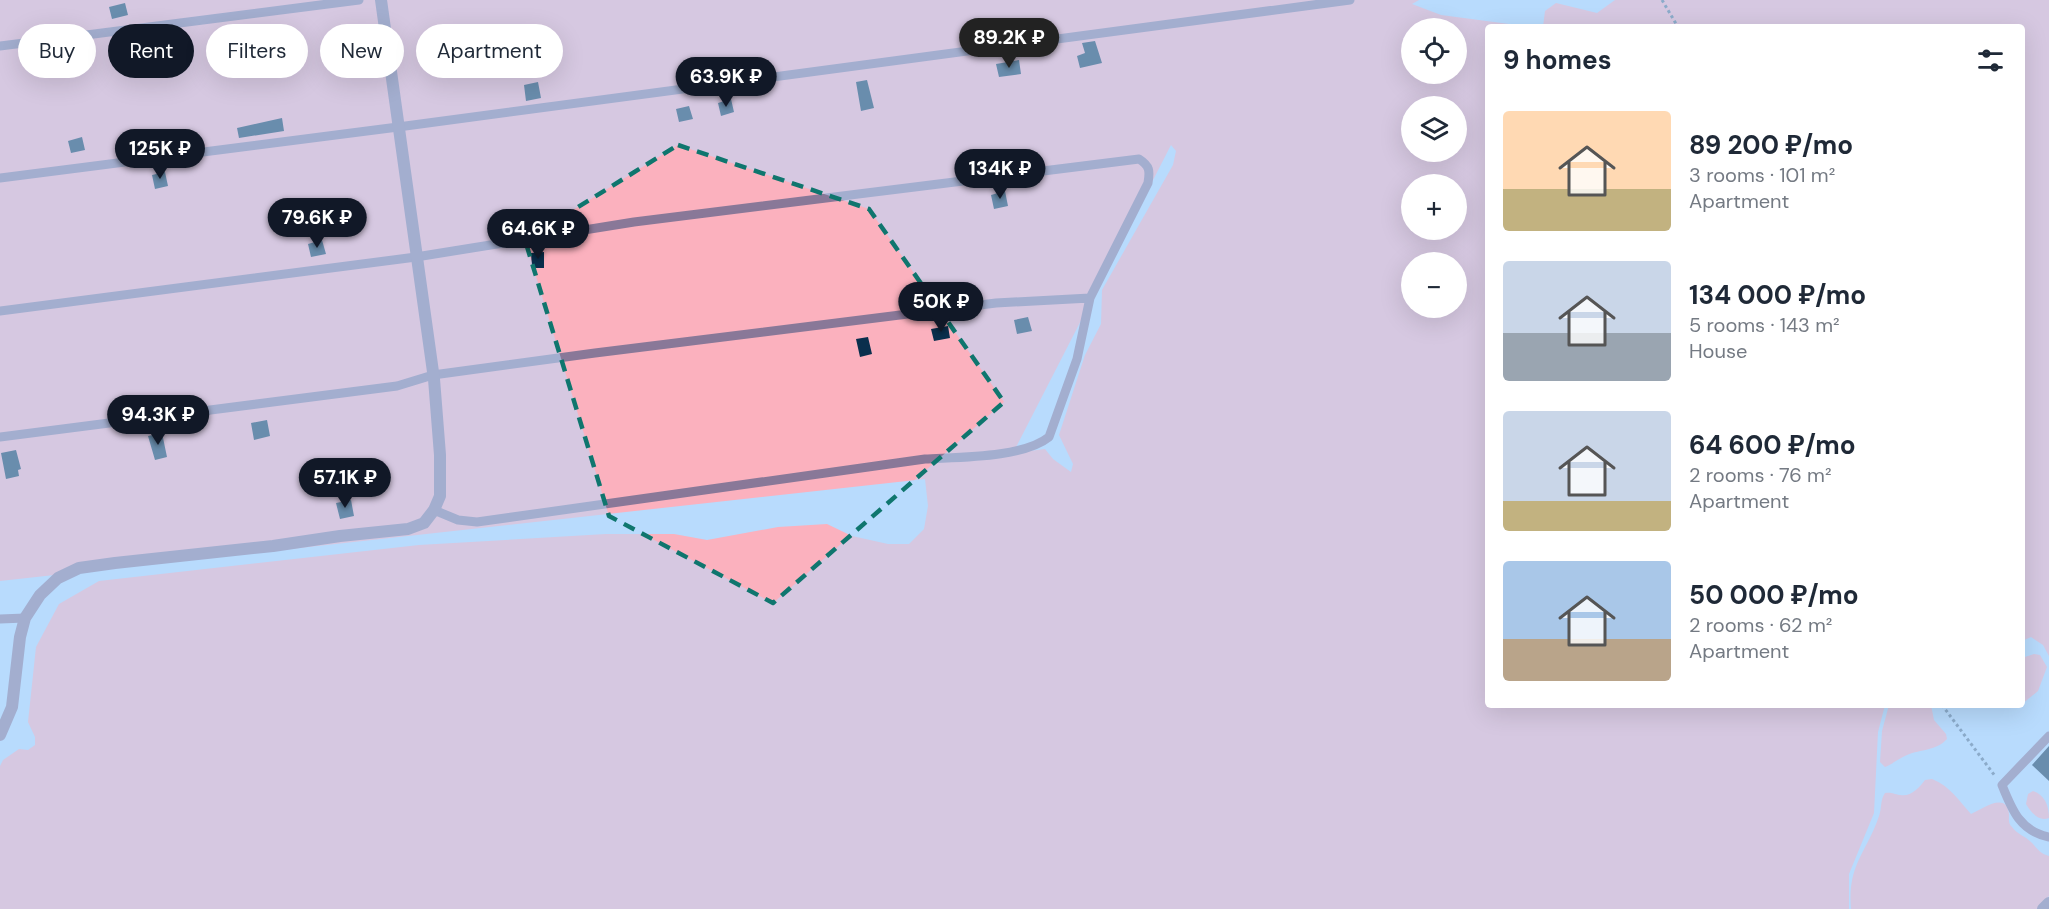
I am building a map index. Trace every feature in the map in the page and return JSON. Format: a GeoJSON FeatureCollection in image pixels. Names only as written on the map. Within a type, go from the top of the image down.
{"type":"FeatureCollection","features":[{"type":"Feature","properties":{"kind":"street"},"geometry":{"type":"LineString","coordinates":[[0,735],[12,706],[20,637],[25,618],[40,595],[58,578],[79,568],[408,530],[423,523],[434,510],[440,496],[440,455],[433,375],[381,0]]}},
{"type":"Feature","properties":{"kind":"street"},"geometry":{"type":"LineString","coordinates":[[2043,909],[2049,903]]}},
{"type":"Feature","properties":{"kind":"lane"},"geometry":{"type":"LineString","coordinates":[[0,46],[359,0]]}},
{"type":"Feature","properties":{"kind":"lane"},"geometry":{"type":"LineString","coordinates":[[0,178],[1350,0]]}},
{"type":"Feature","properties":{"kind":"lane"},"geometry":{"type":"LineString","coordinates":[[0,311],[416,257],[634,222],[1139,159],[1148,164],[1150,172],[1148,183],[1090,298],[1077,358],[1049,437],[1042,443],[1021,450],[979,456],[925,459],[477,522],[458,520],[434,510]]}},
{"type":"Feature","properties":{"kind":"lane"},"geometry":{"type":"LineString","coordinates":[[0,437],[397,386],[433,375],[996,303],[1090,298]]}},
{"type":"Feature","properties":{"kind":"lane"},"geometry":{"type":"LineString","coordinates":[[0,620],[25,618]]}},
{"type":"Feature","properties":{"kind":"lane"},"geometry":{"type":"LineString","coordinates":[[2049,736],[2002,785],[2018,819],[2027,829],[2038,835],[2049,837]]}},
{"type":"Feature","properties":{"kind":"path"},"geometry":{"type":"LineString","coordinates":[[1662,0],[1676,24]]}},
{"type":"Feature","properties":{"kind":"path"},"geometry":{"type":"LineString","coordinates":[[1944,708],[2002,785]]}},
{"type":"Feature","properties":{"kind":"highlighted area"},"geometry":{"type":"Polygon","coordinates":[[[678,145],[869,209],[1004,402],[773,603],[609,516],[525,240],[678,145]]]}},
{"type":"Feature","properties":{"kind":"shaded area"},"geometry":{"type":"Polygon","coordinates":[[[0,0],[1419,0],[1412,4],[1441,15],[1464,18],[1401,18],[1401,84],[1467,84],[1467,18],[1508,24],[1485,24],[1485,708],[1884,708],[1878,732],[1874,813],[1849,874],[1849,909],[0,909],[0,766],[3,760],[19,749],[28,750],[35,745],[35,737],[28,722],[36,647],[59,604],[99,581],[419,545],[606,534],[674,534],[707,540],[778,527],[827,524],[852,536],[888,544],[909,544],[924,529],[928,506],[925,479],[0,581],[0,0]],[[1171,145],[1013,453],[1045,449],[1053,459],[1071,472],[1073,464],[1059,435],[1085,355],[1101,324],[1102,290],[1173,165],[1176,151],[1171,145]]]}},
{"type":"Feature","properties":{"kind":"shaded area"},"geometry":{"type":"Polygon","coordinates":[[[1615,0],[2049,0],[2049,656],[2043,645],[2031,637],[2025,640],[2025,24],[1543,24],[1545,11],[1556,3],[1597,13],[1615,0]]]}},
{"type":"Feature","properties":{"kind":"shaded area"},"geometry":{"type":"Polygon","coordinates":[[[2040,655],[2047,667],[2038,691],[2025,702],[2025,657],[2040,655]]]}},
{"type":"Feature","properties":{"kind":"shaded area"},"geometry":{"type":"Polygon","coordinates":[[[1888,708],[1932,708],[1934,720],[1946,734],[1947,739],[1938,746],[1907,755],[1885,767],[1880,762],[1882,731],[1888,708]]]}},
{"type":"Feature","properties":{"kind":"shaded area"},"geometry":{"type":"Polygon","coordinates":[[[1932,779],[1949,790],[1971,814],[1993,804],[2003,804],[2007,807],[2011,826],[2041,852],[2049,856],[2049,896],[2037,909],[1851,909],[1852,881],[1855,870],[1874,829],[1885,793],[1908,795],[1925,780],[1932,779]]]}},
{"type":"Feature","properties":{"kind":"shaded area"},"geometry":{"type":"Polygon","coordinates":[[[2033,791],[2041,795],[2048,809],[2049,818],[2041,819],[2026,804],[2028,794],[2033,791]]]}},
{"type":"Feature","properties":{"kind":"building"},"geometry":{"type":"Polygon","coordinates":[[[125,3],[128,15],[112,19],[109,7],[125,3]]]}},
{"type":"Feature","properties":{"kind":"building"},"geometry":{"type":"Polygon","coordinates":[[[1095,41],[1102,63],[1080,68],[1077,56],[1085,53],[1082,43],[1095,41]]]}},
{"type":"Feature","properties":{"kind":"building"},"geometry":{"type":"Polygon","coordinates":[[[1019,60],[1021,74],[999,77],[996,64],[1019,60]]]}},
{"type":"Feature","properties":{"kind":"building"},"geometry":{"type":"Polygon","coordinates":[[[867,80],[874,108],[861,111],[856,82],[867,80]]]}},
{"type":"Feature","properties":{"kind":"building"},"geometry":{"type":"Polygon","coordinates":[[[538,82],[541,98],[526,101],[524,85],[538,82]]]}},
{"type":"Feature","properties":{"kind":"building"},"geometry":{"type":"Polygon","coordinates":[[[731,99],[734,112],[721,116],[718,103],[731,99]]]}},
{"type":"Feature","properties":{"kind":"building"},"geometry":{"type":"Polygon","coordinates":[[[689,106],[693,119],[679,122],[676,109],[689,106]]]}},
{"type":"Feature","properties":{"kind":"building"},"geometry":{"type":"Polygon","coordinates":[[[282,118],[284,131],[239,138],[237,128],[282,118]]]}},
{"type":"Feature","properties":{"kind":"building"},"geometry":{"type":"Polygon","coordinates":[[[82,137],[85,150],[71,153],[68,141],[82,137]]]}},
{"type":"Feature","properties":{"kind":"building"},"geometry":{"type":"Polygon","coordinates":[[[165,172],[168,186],[155,189],[152,175],[165,172]]]}},
{"type":"Feature","properties":{"kind":"building"},"geometry":{"type":"Polygon","coordinates":[[[1005,191],[1008,206],[994,209],[991,195],[1005,191]]]}},
{"type":"Feature","properties":{"kind":"building"},"geometry":{"type":"Polygon","coordinates":[[[322,240],[326,254],[311,257],[308,244],[322,240]]]}},
{"type":"Feature","properties":{"kind":"building"},"geometry":{"type":"Polygon","coordinates":[[[544,252],[544,268],[532,268],[531,253],[544,252]]]}},
{"type":"Feature","properties":{"kind":"building"},"geometry":{"type":"Polygon","coordinates":[[[1028,317],[1032,331],[1017,334],[1014,320],[1028,317]]]}},
{"type":"Feature","properties":{"kind":"building"},"geometry":{"type":"Polygon","coordinates":[[[948,326],[950,338],[934,341],[931,329],[948,326]]]}},
{"type":"Feature","properties":{"kind":"building"},"geometry":{"type":"Polygon","coordinates":[[[868,337],[872,354],[860,357],[856,339],[868,337]]]}},
{"type":"Feature","properties":{"kind":"building"},"geometry":{"type":"Polygon","coordinates":[[[267,420],[270,436],[254,440],[251,423],[267,420]]]}},
{"type":"Feature","properties":{"kind":"building"},"geometry":{"type":"Polygon","coordinates":[[[162,433],[167,457],[155,460],[148,436],[162,433]]]}},
{"type":"Feature","properties":{"kind":"building"},"geometry":{"type":"Polygon","coordinates":[[[16,450],[21,469],[18,470],[19,476],[6,479],[1,453],[16,450]]]}},
{"type":"Feature","properties":{"kind":"building"},"geometry":{"type":"Polygon","coordinates":[[[351,500],[354,516],[340,519],[336,503],[351,500]]]}},
{"type":"Feature","properties":{"kind":"building"},"geometry":{"type":"Polygon","coordinates":[[[2049,746],[2049,781],[2032,765],[2049,746]]]}}]}
